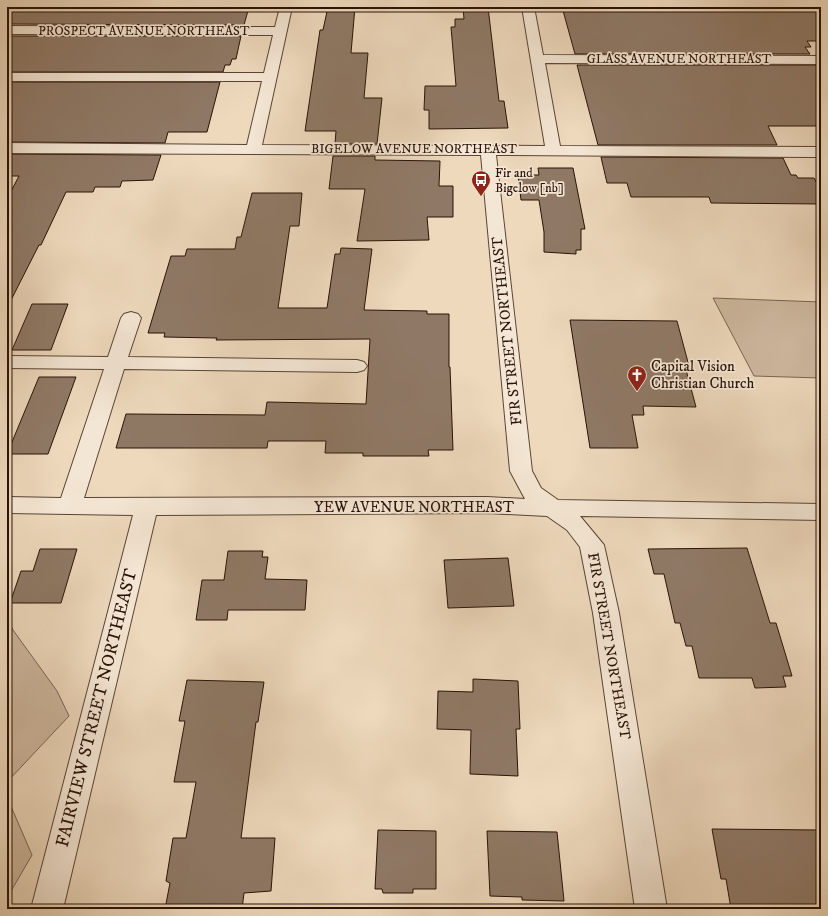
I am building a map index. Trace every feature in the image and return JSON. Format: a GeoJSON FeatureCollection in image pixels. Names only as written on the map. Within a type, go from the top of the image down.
{"type":"FeatureCollection","features":[{"type":"Feature","properties":{"kind":"street"},"geometry":{"type":"LineString","coordinates":[[254,148],[286,7]]}},
{"type":"Feature","properties":{"kind":"street"},"geometry":{"type":"LineString","coordinates":[[528,7],[553,150]]}},
{"type":"Feature","properties":{"kind":"street","name":"PROSPECT AVENUE NORTHEAST"},"geometry":{"type":"LineString","coordinates":[[7,30],[281,31]]}},
{"type":"Feature","properties":{"kind":"street","name":"GLASS AVENUE NORTHEAST"},"geometry":{"type":"LineString","coordinates":[[537,59],[821,60]]}},
{"type":"Feature","properties":{"kind":"street"},"geometry":{"type":"LineString","coordinates":[[7,77],[270,77]]}},
{"type":"Feature","properties":{"kind":"street","name":"BIGELOW AVENUE NORTHEAST"},"geometry":{"type":"LineString","coordinates":[[7,148],[254,148],[821,152]]}},
{"type":"Feature","properties":{"kind":"street","name":"FIR STREET NORTHEAST"},"geometry":{"type":"LineString","coordinates":[[488,150],[521,471],[532,493],[575,524],[592,545],[606,613],[651,909]]}},
{"type":"Feature","properties":{"kind":"street"},"geometry":{"type":"LineString","coordinates":[[70,506],[131,318]]}},
{"type":"Feature","properties":{"kind":"street"},"geometry":{"type":"LineString","coordinates":[[7,362],[357,366]]}},
{"type":"Feature","properties":{"kind":"street","name":"YEW AVENUE NORTHEAST"},"geometry":{"type":"LineString","coordinates":[[7,506],[146,507],[487,505],[553,508],[821,512]]}},
{"type":"Feature","properties":{"kind":"street","name":"FAIRVIEW STREET NORTHEAST"},"geometry":{"type":"LineString","coordinates":[[47,909],[146,507]]}},
{"type":"Feature","properties":{"kind":"shaded area"},"geometry":{"type":"Polygon","coordinates":[[[713,298],[821,302],[821,378],[754,376],[713,298]]]}},
{"type":"Feature","properties":{"kind":"shaded area"},"geometry":{"type":"Polygon","coordinates":[[[7,617],[13,630],[57,691],[69,716],[7,782],[7,617]]]}},
{"type":"Feature","properties":{"kind":"shaded area"},"geometry":{"type":"Polygon","coordinates":[[[7,797],[32,855],[7,898],[7,797]]]}},
{"type":"Feature","properties":{"kind":"building"},"geometry":{"type":"Polygon","coordinates":[[[7,7],[249,7],[244,25],[7,24],[7,7]]]}},
{"type":"Feature","properties":{"kind":"building"},"geometry":{"type":"Polygon","coordinates":[[[328,7],[355,7],[351,53],[368,53],[364,98],[382,98],[377,144],[335,144],[336,131],[305,131],[320,30],[323,30],[328,7]]]}},
{"type":"Feature","properties":{"kind":"building"},"geometry":{"type":"Polygon","coordinates":[[[463,7],[488,7],[499,101],[504,101],[508,128],[429,129],[429,110],[424,110],[425,86],[456,86],[451,27],[455,27],[455,19],[464,19],[463,7]]]}},
{"type":"Feature","properties":{"kind":"building"},"geometry":{"type":"Polygon","coordinates":[[[562,7],[821,7],[821,41],[807,41],[811,47],[805,47],[810,54],[575,54],[562,7]]]}},
{"type":"Feature","properties":{"kind":"building"},"geometry":{"type":"Polygon","coordinates":[[[7,36],[241,36],[236,59],[232,59],[230,65],[225,65],[223,72],[7,72],[7,36]]]}},
{"type":"Feature","properties":{"kind":"building"},"geometry":{"type":"Polygon","coordinates":[[[577,65],[816,65],[821,73],[821,124],[816,124],[817,126],[768,126],[777,145],[598,145],[577,65]]]}},
{"type":"Feature","properties":{"kind":"building"},"geometry":{"type":"Polygon","coordinates":[[[7,82],[220,82],[207,132],[168,132],[165,143],[7,142],[7,82]]]}},
{"type":"Feature","properties":{"kind":"building"},"geometry":{"type":"Polygon","coordinates":[[[7,154],[161,155],[153,180],[122,181],[120,187],[95,187],[93,192],[66,192],[41,245],[39,245],[7,308],[7,199],[19,176],[7,176],[7,154]]]}},
{"type":"Feature","properties":{"kind":"building"},"geometry":{"type":"Polygon","coordinates":[[[333,156],[375,156],[375,160],[440,161],[439,186],[453,186],[453,217],[427,217],[429,240],[357,241],[365,189],[329,189],[333,156]]]}},
{"type":"Feature","properties":{"kind":"building"},"geometry":{"type":"Polygon","coordinates":[[[601,157],[783,158],[791,175],[796,175],[798,178],[814,178],[821,191],[821,204],[711,203],[709,197],[631,197],[627,183],[607,183],[601,157]]]}},
{"type":"Feature","properties":{"kind":"building"},"geometry":{"type":"Polygon","coordinates":[[[538,168],[573,168],[585,229],[581,229],[581,250],[576,250],[576,254],[544,252],[544,232],[539,200],[521,200],[518,175],[539,175],[538,168]]]}},
{"type":"Feature","properties":{"kind":"building"},"geometry":{"type":"Polygon","coordinates":[[[252,193],[302,193],[299,226],[290,226],[278,308],[327,308],[335,254],[340,254],[341,248],[372,249],[364,310],[427,311],[427,314],[449,314],[449,367],[453,450],[428,450],[429,456],[363,456],[363,453],[325,453],[326,441],[268,441],[267,448],[116,448],[126,414],[265,415],[267,402],[366,404],[370,339],[216,340],[217,338],[164,337],[165,333],[148,333],[171,256],[185,256],[187,249],[235,249],[237,237],[241,237],[252,193]]]}},
{"type":"Feature","properties":{"kind":"building"},"geometry":{"type":"Polygon","coordinates":[[[32,304],[68,304],[51,350],[12,350],[32,304]]]}},
{"type":"Feature","properties":{"kind":"building","name":"Capital Vision Christian Church"},"geometry":{"type":"Polygon","coordinates":[[[570,320],[677,321],[689,366],[685,366],[696,407],[643,406],[644,415],[632,415],[638,448],[590,448],[570,320]]]}},
{"type":"Feature","properties":{"kind":"building"},"geometry":{"type":"Polygon","coordinates":[[[39,377],[76,377],[48,454],[7,454],[39,377]]]}},
{"type":"Feature","properties":{"kind":"building"},"geometry":{"type":"Polygon","coordinates":[[[747,548],[770,623],[776,623],[792,676],[783,676],[786,687],[755,688],[752,678],[699,678],[692,646],[686,646],[680,623],[675,623],[664,574],[654,574],[648,549],[747,548]]]}},
{"type":"Feature","properties":{"kind":"building"},"geometry":{"type":"Polygon","coordinates":[[[40,549],[77,549],[61,603],[10,603],[21,571],[33,571],[40,549]]]}},
{"type":"Feature","properties":{"kind":"building"},"geometry":{"type":"Polygon","coordinates":[[[228,551],[263,551],[262,557],[268,557],[265,579],[307,580],[305,610],[228,610],[227,620],[196,620],[202,580],[224,580],[228,551]]]}},
{"type":"Feature","properties":{"kind":"building"},"geometry":{"type":"Polygon","coordinates":[[[508,558],[514,606],[448,608],[444,560],[508,558]]]}},
{"type":"Feature","properties":{"kind":"building"},"geometry":{"type":"Polygon","coordinates":[[[473,679],[518,681],[520,729],[516,729],[518,776],[470,774],[471,730],[437,729],[438,691],[473,692],[473,679]]]}},
{"type":"Feature","properties":{"kind":"building"},"geometry":{"type":"Polygon","coordinates":[[[187,680],[264,682],[258,722],[256,722],[241,838],[275,838],[271,891],[244,893],[242,909],[165,909],[170,883],[166,881],[173,838],[186,838],[196,782],[174,782],[185,721],[179,721],[187,680]]]}},
{"type":"Feature","properties":{"kind":"building"},"geometry":{"type":"Polygon","coordinates":[[[712,829],[821,830],[821,909],[731,909],[726,879],[721,879],[712,829]]]}},
{"type":"Feature","properties":{"kind":"building"},"geometry":{"type":"Polygon","coordinates":[[[378,830],[436,831],[436,889],[413,889],[413,893],[383,893],[382,889],[375,889],[378,830]]]}},
{"type":"Feature","properties":{"kind":"building"},"geometry":{"type":"Polygon","coordinates":[[[487,831],[557,832],[564,901],[522,900],[522,897],[490,896],[487,831]]]}},
{"type":"Feature","properties":{"kind":"place","name":"Fir and Bigelow [nb]"},"geometry":{"type":"Point","coordinates":[481,197]}},
{"type":"Feature","properties":{"kind":"place","name":"Capital Vision Christian Church"},"geometry":{"type":"Point","coordinates":[637,392]}}]}
